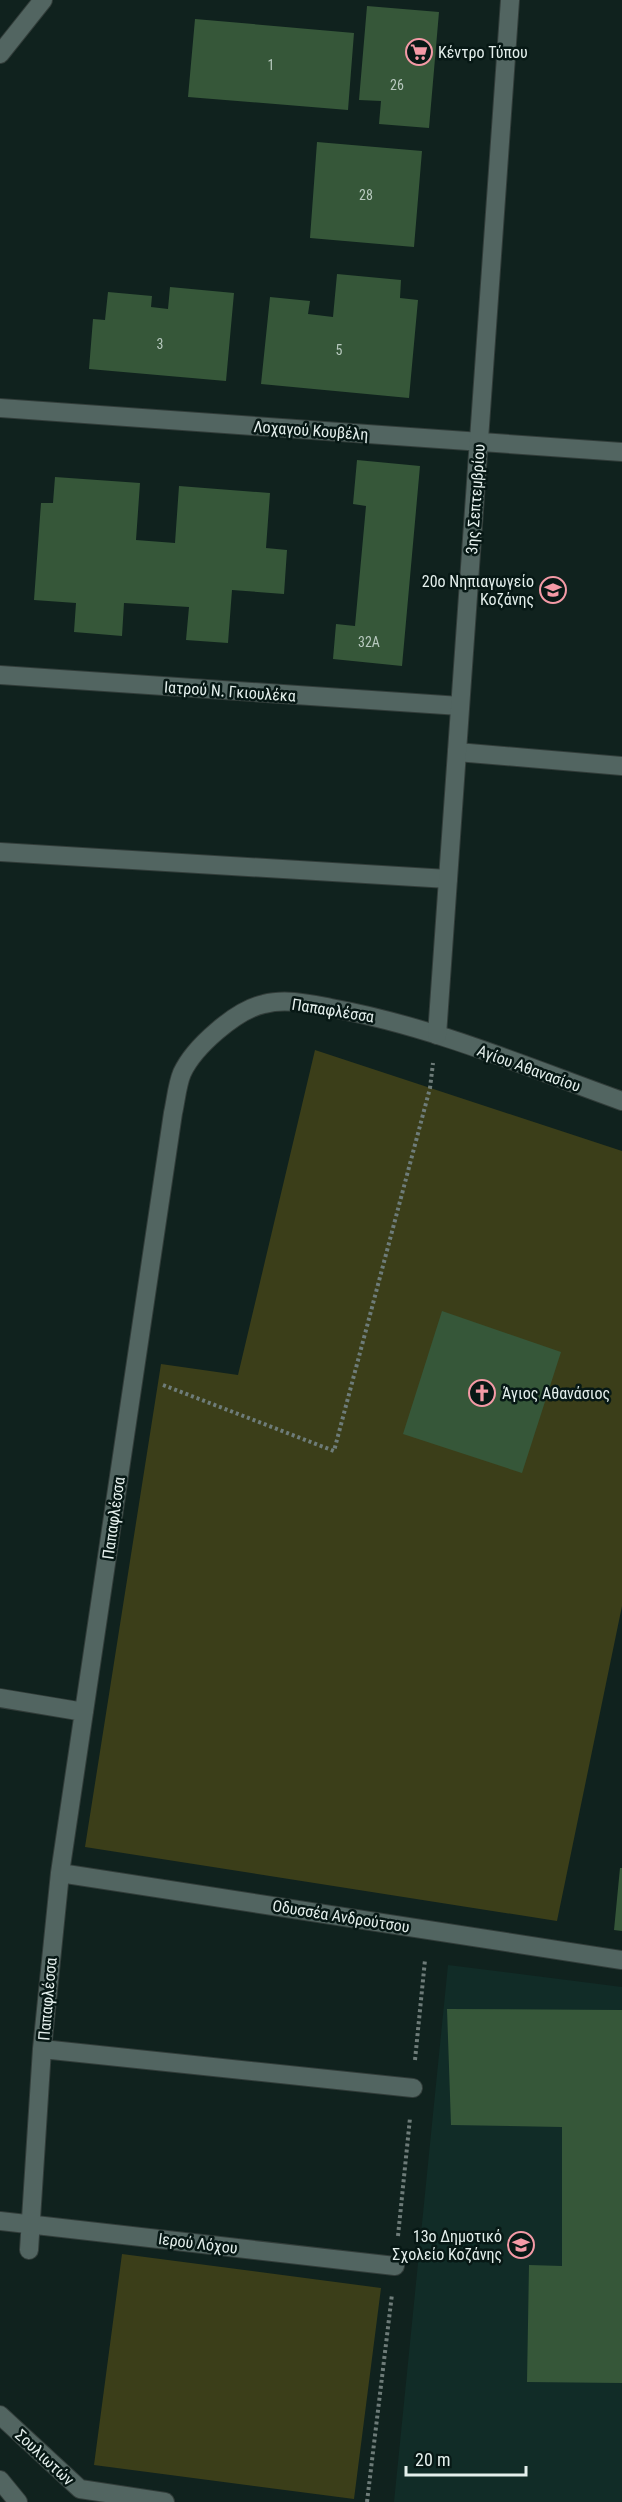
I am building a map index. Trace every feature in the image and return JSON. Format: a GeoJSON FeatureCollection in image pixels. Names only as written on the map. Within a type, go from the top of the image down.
{"type":"FeatureCollection","features":[{"type":"Feature","properties":{"kind":"street"},"geometry":{"type":"LineString","coordinates":[[3,44],[43,0]]}},
{"type":"Feature","properties":{"kind":"street","name":"3ης Σεπτεμβρίου"},"geometry":{"type":"LineString","coordinates":[[437,1035],[510,0]]}},
{"type":"Feature","properties":{"kind":"street","name":"Λοχαγού Κουβέλη"},"geometry":{"type":"LineString","coordinates":[[0,408],[622,452]]}},
{"type":"Feature","properties":{"kind":"street","name":"Ιατρού N. Γκιουλέκα"},"geometry":{"type":"LineString","coordinates":[[0,675],[460,706]]}},
{"type":"Feature","properties":{"kind":"street"},"geometry":{"type":"LineString","coordinates":[[457,752],[622,766]]}},
{"type":"Feature","properties":{"kind":"street"},"geometry":{"type":"LineString","coordinates":[[0,852],[448,879]]}},
{"type":"Feature","properties":{"kind":"street","name":"Παπαφλέσσα"},"geometry":{"type":"LineString","coordinates":[[29,2250],[42,2049],[60,1873],[173,1113],[182,1072],[202,1046],[226,1023],[247,1010],[265,1003],[297,1002],[376,1016],[437,1035]]}},
{"type":"Feature","properties":{"kind":"street","name":"Αγίου Αθανασίου"},"geometry":{"type":"LineString","coordinates":[[437,1035],[622,1101]]}},
{"type":"Feature","properties":{"kind":"street"},"geometry":{"type":"LineString","coordinates":[[0,1698],[84,1712]]}},
{"type":"Feature","properties":{"kind":"street","name":"Οδυσσέα Ανδρούτσου"},"geometry":{"type":"LineString","coordinates":[[60,1873],[622,1960]]}},
{"type":"Feature","properties":{"kind":"street"},"geometry":{"type":"LineString","coordinates":[[42,2049],[413,2088]]}},
{"type":"Feature","properties":{"kind":"street","name":"Ιερού Λόχου"},"geometry":{"type":"LineString","coordinates":[[0,2221],[395,2266]]}},
{"type":"Feature","properties":{"kind":"street","name":"Σουλιωτών"},"geometry":{"type":"LineString","coordinates":[[0,2415],[77,2496],[165,2502]]}},
{"type":"Feature","properties":{"kind":"street"},"geometry":{"type":"LineString","coordinates":[[0,2480],[18,2502]]}},
{"type":"Feature","properties":{"kind":"path"},"geometry":{"type":"LineString","coordinates":[[134,1375],[334,1451],[430,1088]]}},
{"type":"Feature","properties":{"kind":"path"},"geometry":{"type":"LineString","coordinates":[[368,2502],[395,2266]]}},
{"type":"Feature","properties":{"kind":"shaded area","name":"13ο Δημοτικό Σχολείο Κοζάνης"},"geometry":{"type":"Polygon","coordinates":[[[448,1965],[622,1987],[622,2502],[394,2502],[448,1965]]]}},
{"type":"Feature","properties":{"kind":"green space"},"geometry":{"type":"Polygon","coordinates":[[[315,1050],[622,1151],[622,1606],[557,1921],[85,1847],[161,1364],[238,1375],[315,1050]]]}},
{"type":"Feature","properties":{"kind":"green space"},"geometry":{"type":"Polygon","coordinates":[[[122,2254],[381,2288],[354,2499],[94,2465],[122,2254]]]}},
{"type":"Feature","properties":{"kind":"building"},"geometry":{"type":"Polygon","coordinates":[[[367,6],[439,12],[429,128],[379,124],[381,101],[359,100],[367,6]]]}},
{"type":"Feature","properties":{"kind":"building"},"geometry":{"type":"Polygon","coordinates":[[[195,19],[354,33],[348,110],[188,97],[195,19]]]}},
{"type":"Feature","properties":{"kind":"building"},"geometry":{"type":"Polygon","coordinates":[[[317,142],[422,151],[414,247],[310,238],[317,142]]]}},
{"type":"Feature","properties":{"kind":"building"},"geometry":{"type":"Polygon","coordinates":[[[337,274],[401,280],[400,298],[418,300],[409,398],[261,384],[270,297],[310,301],[308,314],[333,317],[337,274]]]}},
{"type":"Feature","properties":{"kind":"building"},"geometry":{"type":"Polygon","coordinates":[[[170,287],[234,293],[226,381],[89,369],[93,319],[105,320],[108,292],[152,296],[151,307],[168,309],[170,287]]]}},
{"type":"Feature","properties":{"kind":"building"},"geometry":{"type":"Polygon","coordinates":[[[357,460],[420,466],[402,666],[333,659],[336,624],[355,626],[366,506],[353,504],[357,460]]]}},
{"type":"Feature","properties":{"kind":"building"},"geometry":{"type":"Polygon","coordinates":[[[55,477],[140,483],[136,540],[175,543],[179,486],[270,493],[266,548],[287,550],[284,594],[232,590],[228,643],[186,640],[189,607],[124,603],[122,636],[74,632],[76,603],[34,600],[41,503],[53,503],[55,477]]]}},
{"type":"Feature","properties":{"kind":"building","name":"Άγιος Αθανάσιος"},"geometry":{"type":"Polygon","coordinates":[[[442,1311],[561,1352],[522,1473],[403,1434],[442,1311]]]}},
{"type":"Feature","properties":{"kind":"building"},"geometry":{"type":"Polygon","coordinates":[[[620,1868],[622,1868],[622,1931],[614,1930],[620,1868]]]}},
{"type":"Feature","properties":{"kind":"building"},"geometry":{"type":"Polygon","coordinates":[[[447,2009],[622,2010],[622,2383],[527,2382],[529,2265],[562,2266],[562,2127],[451,2125],[447,2009]]]}},
{"type":"Feature","properties":{"kind":"place","name":"Κέντρο Τύπου"},"geometry":{"type":"Point","coordinates":[419,52]}},
{"type":"Feature","properties":{"kind":"place","name":"20ο Νηπιαγωγείο Κοζάνης"},"geometry":{"type":"Point","coordinates":[553,590]}},
{"type":"Feature","properties":{"kind":"place","name":"Άγιος Αθανάσιος"},"geometry":{"type":"Point","coordinates":[482,1393]}},
{"type":"Feature","properties":{"kind":"place","name":"13ο Δημοτικό Σχολείο Κοζάνης"},"geometry":{"type":"Point","coordinates":[521,2245]}}]}
